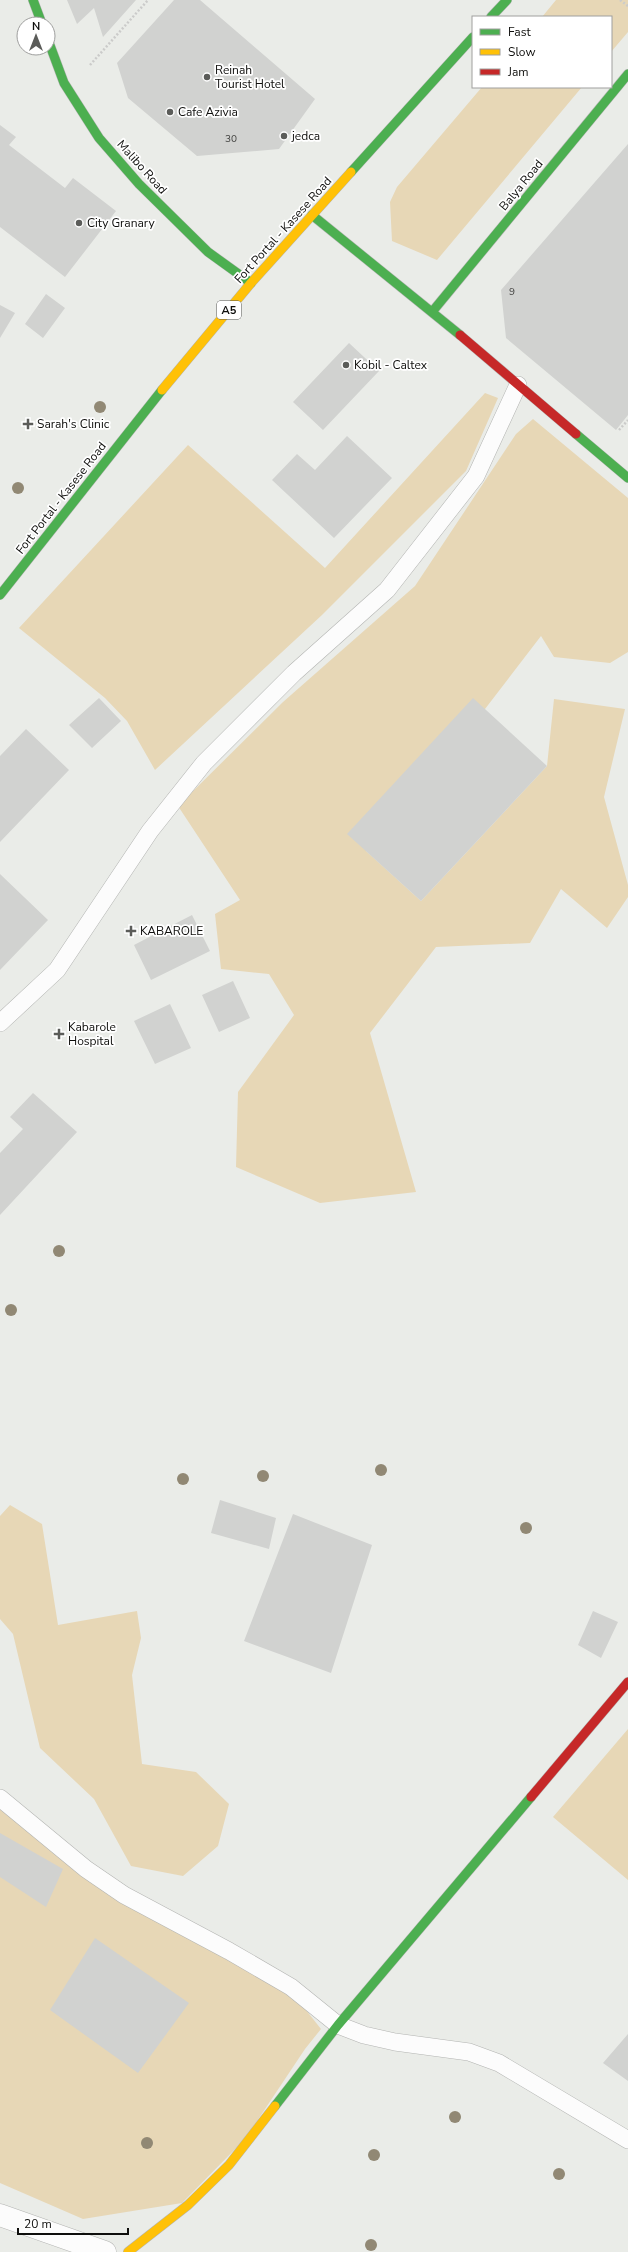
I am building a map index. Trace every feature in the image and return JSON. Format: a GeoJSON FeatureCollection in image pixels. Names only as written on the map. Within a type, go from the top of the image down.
{"type":"FeatureCollection","features":[{"type":"Feature","properties":{"kind":"main road"},"geometry":{"type":"LineString","coordinates":[[33,0],[39,16]]}},
{"type":"Feature","properties":{"kind":"main road"},"geometry":{"type":"LineString","coordinates":[[492,16],[507,0]]}},
{"type":"Feature","properties":{"kind":"main road","name":"Fort Portal - Kasese Road"},"geometry":{"type":"LineString","coordinates":[[0,595],[170,380],[251,283],[472,38]]}},
{"type":"Feature","properties":{"kind":"main road","name":"Malibo Road"},"geometry":{"type":"LineString","coordinates":[[55,56],[68,89],[99,138],[138,184],[208,252],[251,283]]}},
{"type":"Feature","properties":{"kind":"main road","name":"Balya Road"},"geometry":{"type":"LineString","coordinates":[[432,312],[628,74]]}},
{"type":"Feature","properties":{"kind":"main road"},"geometry":{"type":"LineString","coordinates":[[312,215],[432,312],[628,478]]}},
{"type":"Feature","properties":{"kind":"main road"},"geometry":{"type":"LineString","coordinates":[[128,2252],[188,2205],[229,2165],[338,2025],[628,1682]]}},
{"type":"Feature","properties":{"kind":"street"},"geometry":{"type":"LineString","coordinates":[[0,2215],[105,2252]]}},
{"type":"Feature","properties":{"kind":"lane"},"geometry":{"type":"LineString","coordinates":[[0,1023],[57,970],[150,831],[204,764],[294,673],[387,590],[476,476],[518,385]]}},
{"type":"Feature","properties":{"kind":"lane"},"geometry":{"type":"LineString","coordinates":[[0,1798],[86,1869],[124,1896],[229,1951],[291,1987],[338,2025],[372,2037],[395,2042],[470,2052],[499,2063],[628,2140]]}},
{"type":"Feature","properties":{"kind":"path"},"geometry":{"type":"LineString","coordinates":[[68,89],[148,0]]}},
{"type":"Feature","properties":{"kind":"path"},"geometry":{"type":"LineString","coordinates":[[620,0],[628,6]]}},
{"type":"Feature","properties":{"kind":"shaded area"},"geometry":{"type":"Polygon","coordinates":[[[556,0],[628,0],[628,32],[612,51],[612,16],[543,16],[556,0]]]}},
{"type":"Feature","properties":{"kind":"shaded area"},"geometry":{"type":"Polygon","coordinates":[[[481,88],[581,88],[437,260],[392,241],[390,202],[397,187],[481,88]]]}},
{"type":"Feature","properties":{"kind":"shaded area"},"geometry":{"type":"Polygon","coordinates":[[[485,393],[498,398],[466,471],[322,615],[155,770],[127,721],[105,698],[19,628],[188,445],[325,568],[485,393]]]}},
{"type":"Feature","properties":{"kind":"shaded area"},"geometry":{"type":"Polygon","coordinates":[[[533,419],[628,498],[628,652],[610,663],[554,657],[541,636],[485,709],[366,851],[421,901],[547,766],[554,699],[625,709],[604,797],[628,885],[628,897],[607,928],[561,889],[530,943],[436,947],[370,1033],[416,1192],[320,1203],[236,1167],[238,1092],[294,1015],[269,974],[221,969],[215,914],[240,900],[178,806],[283,702],[415,586],[516,434],[533,419]]]}},
{"type":"Feature","properties":{"kind":"shaded area"},"geometry":{"type":"Polygon","coordinates":[[[10,1505],[42,1524],[58,1625],[137,1611],[141,1638],[132,1675],[142,1764],[196,1772],[229,1804],[218,1846],[183,1876],[131,1866],[94,1799],[40,1748],[13,1634],[0,1619],[0,1516],[10,1505]]]}},
{"type":"Feature","properties":{"kind":"shaded area"},"geometry":{"type":"Polygon","coordinates":[[[628,1729],[628,1880],[553,1817],[628,1729]]]}},
{"type":"Feature","properties":{"kind":"shaded area"},"geometry":{"type":"Polygon","coordinates":[[[0,1805],[171,1929],[255,1970],[302,2005],[321,2029],[305,2049],[245,2139],[182,2203],[83,2219],[0,2183],[0,1805]]]}},
{"type":"Feature","properties":{"kind":"building"},"geometry":{"type":"Polygon","coordinates":[[[67,0],[136,0],[103,37],[94,8],[77,24],[67,0]]]}},
{"type":"Feature","properties":{"kind":"building"},"geometry":{"type":"Polygon","coordinates":[[[174,0],[200,0],[315,99],[279,149],[197,156],[128,98],[117,63],[174,0]]]}},
{"type":"Feature","properties":{"kind":"building"},"geometry":{"type":"Polygon","coordinates":[[[0,125],[16,137],[9,145],[65,188],[73,178],[116,211],[65,277],[0,227],[0,125]]]}},
{"type":"Feature","properties":{"kind":"building"},"geometry":{"type":"Polygon","coordinates":[[[628,144],[628,415],[616,430],[506,338],[501,290],[628,144]]]}},
{"type":"Feature","properties":{"kind":"building"},"geometry":{"type":"Polygon","coordinates":[[[46,294],[65,308],[43,338],[25,324],[46,294]]]}},
{"type":"Feature","properties":{"kind":"building"},"geometry":{"type":"Polygon","coordinates":[[[0,305],[15,313],[0,338],[0,305]]]}},
{"type":"Feature","properties":{"kind":"building"},"geometry":{"type":"Polygon","coordinates":[[[349,343],[379,371],[323,430],[293,402],[349,343]]]}},
{"type":"Feature","properties":{"kind":"building"},"geometry":{"type":"Polygon","coordinates":[[[347,436],[392,478],[334,538],[272,480],[297,454],[315,470],[347,436]]]}},
{"type":"Feature","properties":{"kind":"building"},"geometry":{"type":"Polygon","coordinates":[[[99,698],[121,721],[92,748],[69,725],[99,698]]]}},
{"type":"Feature","properties":{"kind":"building"},"geometry":{"type":"Polygon","coordinates":[[[473,698],[547,766],[421,901],[347,834],[473,698]]]}},
{"type":"Feature","properties":{"kind":"building"},"geometry":{"type":"Polygon","coordinates":[[[26,729],[69,770],[0,842],[0,756],[26,729]]]}},
{"type":"Feature","properties":{"kind":"building"},"geometry":{"type":"Polygon","coordinates":[[[0,874],[48,920],[0,970],[0,874]]]}},
{"type":"Feature","properties":{"kind":"building"},"geometry":{"type":"Polygon","coordinates":[[[192,915],[210,951],[151,980],[134,945],[192,915]]]}},
{"type":"Feature","properties":{"kind":"building"},"geometry":{"type":"Polygon","coordinates":[[[233,981],[250,1018],[219,1032],[202,995],[233,981]]]}},
{"type":"Feature","properties":{"kind":"building"},"geometry":{"type":"Polygon","coordinates":[[[170,1004],[191,1048],[155,1064],[134,1021],[170,1004]]]}},
{"type":"Feature","properties":{"kind":"building"},"geometry":{"type":"Polygon","coordinates":[[[33,1093],[77,1132],[0,1215],[0,1153],[23,1129],[10,1117],[33,1093]]]}},
{"type":"Feature","properties":{"kind":"building"},"geometry":{"type":"Polygon","coordinates":[[[220,1500],[276,1518],[269,1549],[211,1533],[220,1500]]]}},
{"type":"Feature","properties":{"kind":"building"},"geometry":{"type":"Polygon","coordinates":[[[293,1514],[372,1545],[331,1673],[244,1641],[293,1514]]]}},
{"type":"Feature","properties":{"kind":"building"},"geometry":{"type":"Polygon","coordinates":[[[593,1611],[618,1622],[601,1658],[578,1645],[593,1611]]]}},
{"type":"Feature","properties":{"kind":"building"},"geometry":{"type":"Polygon","coordinates":[[[0,1833],[63,1869],[46,1907],[0,1877],[0,1833]]]}},
{"type":"Feature","properties":{"kind":"building"},"geometry":{"type":"Polygon","coordinates":[[[95,1938],[189,2003],[138,2073],[50,2010],[95,1938]]]}},
{"type":"Feature","properties":{"kind":"building"},"geometry":{"type":"Polygon","coordinates":[[[628,2034],[628,2081],[603,2063],[628,2034]]]}},
{"type":"Feature","properties":{"kind":"traffic: fast"},"geometry":{"type":"LineString","coordinates":[[33,0],[39,16]]}},
{"type":"Feature","properties":{"kind":"traffic: fast"},"geometry":{"type":"LineString","coordinates":[[492,16],[507,0]]}},
{"type":"Feature","properties":{"kind":"traffic: fast"},"geometry":{"type":"LineString","coordinates":[[351,172],[472,38]]}},
{"type":"Feature","properties":{"kind":"traffic: fast"},"geometry":{"type":"LineString","coordinates":[[54,56],[64,83],[99,138],[139,184],[208,252],[251,283]]}},
{"type":"Feature","properties":{"kind":"traffic: fast"},"geometry":{"type":"LineString","coordinates":[[432,312],[628,74]]}},
{"type":"Feature","properties":{"kind":"traffic: fast"},"geometry":{"type":"LineString","coordinates":[[312,215],[460,335]]}},
{"type":"Feature","properties":{"kind":"traffic: fast"},"geometry":{"type":"LineString","coordinates":[[0,595],[162,390]]}},
{"type":"Feature","properties":{"kind":"traffic: fast"},"geometry":{"type":"LineString","coordinates":[[576,434],[628,478]]}},
{"type":"Feature","properties":{"kind":"traffic: fast"},"geometry":{"type":"LineString","coordinates":[[275,2106],[338,2025],[531,1797]]}},
{"type":"Feature","properties":{"kind":"traffic: slow"},"geometry":{"type":"LineString","coordinates":[[162,390],[251,283],[351,172]]}},
{"type":"Feature","properties":{"kind":"traffic: slow"},"geometry":{"type":"LineString","coordinates":[[128,2252],[188,2205],[229,2165],[275,2106]]}},
{"type":"Feature","properties":{"kind":"traffic: jam"},"geometry":{"type":"LineString","coordinates":[[460,335],[576,434]]}},
{"type":"Feature","properties":{"kind":"traffic: jam"},"geometry":{"type":"LineString","coordinates":[[531,1797],[628,1682]]}},
{"type":"Feature","properties":{"kind":"place","name":"Reinah Tourist Hotel"},"geometry":{"type":"Point","coordinates":[207,77]}},
{"type":"Feature","properties":{"kind":"place","name":"Cafe Azivia"},"geometry":{"type":"Point","coordinates":[170,112]}},
{"type":"Feature","properties":{"kind":"place","name":"jedca"},"geometry":{"type":"Point","coordinates":[284,136]}},
{"type":"Feature","properties":{"kind":"place","name":"City Granary"},"geometry":{"type":"Point","coordinates":[79,223]}},
{"type":"Feature","properties":{"kind":"place","name":"Kobil - Caltex"},"geometry":{"type":"Point","coordinates":[346,365]}},
{"type":"Feature","properties":{"kind":"place","name":"Sarah's Clinic"},"geometry":{"type":"Point","coordinates":[28,424]}},
{"type":"Feature","properties":{"kind":"place","name":"KABAROLE"},"geometry":{"type":"Point","coordinates":[131,931]}},
{"type":"Feature","properties":{"kind":"place","name":"Kabarole Hospital"},"geometry":{"type":"Point","coordinates":[59,1034]}}]}
